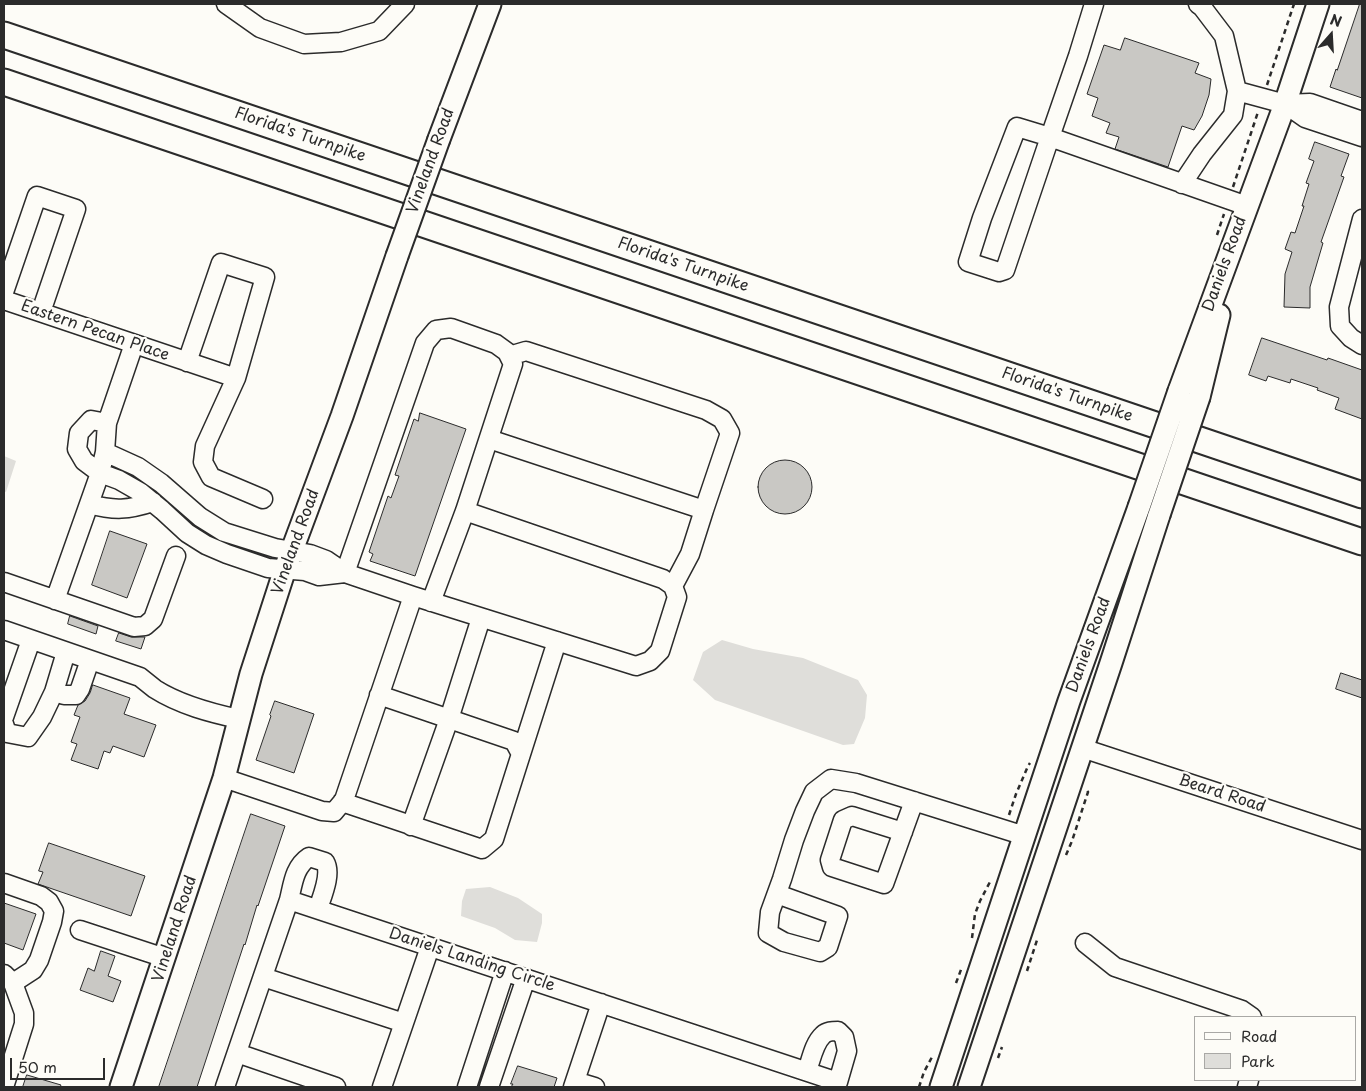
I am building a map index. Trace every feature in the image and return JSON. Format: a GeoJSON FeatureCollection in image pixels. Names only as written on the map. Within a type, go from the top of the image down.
{"type":"FeatureCollection","features":[{"type":"Feature","properties":{"kind":"highway","name":"Florida's Turnpike"},"geometry":{"type":"LineString","coordinates":[[4,35],[1362,495]]}},
{"type":"Feature","properties":{"kind":"highway"},"geometry":{"type":"LineString","coordinates":[[4,82],[1362,542]]}},
{"type":"Feature","properties":{"kind":"main road","name":"Vineland Road"},"geometry":{"type":"LineString","coordinates":[[121,1087],[224,778],[251,674],[288,560],[342,416],[438,139],[490,4]]}},
{"type":"Feature","properties":{"kind":"main road","name":"Daniels Road"},"geometry":{"type":"LineString","coordinates":[[940,1087],[1069,701],[1179,391],[1284,104],[1318,4]]}},
{"type":"Feature","properties":{"kind":"main road","name":"Daniels Road"},"geometry":{"type":"LineString","coordinates":[[969,1087],[1199,397],[1247,206]]}},
{"type":"Feature","properties":{"kind":"main road"},"geometry":{"type":"LineString","coordinates":[[1069,701],[1071,728],[1074,739],[1082,748]]}},
{"type":"Feature","properties":{"kind":"main road"},"geometry":{"type":"LineString","coordinates":[[1025,836],[1034,847],[1037,858],[1038,881]]}},
{"type":"Feature","properties":{"kind":"street"},"geometry":{"type":"LineString","coordinates":[[226,4],[260,28],[304,44],[341,42],[379,31],[405,4]]}},
{"type":"Feature","properties":{"kind":"street"},"geometry":{"type":"LineString","coordinates":[[1094,4],[1078,56],[1050,137],[1005,270],[999,272],[968,262],[982,218],[1017,127],[1050,137],[1247,206]]}},
{"type":"Feature","properties":{"kind":"street"},"geometry":{"type":"LineString","coordinates":[[1182,184],[1202,154],[1233,114],[1237,91],[1224,36],[1198,4]]}},
{"type":"Feature","properties":{"kind":"street"},"geometry":{"type":"LineString","coordinates":[[1237,91],[1284,104],[1310,103],[1362,121]]}},
{"type":"Feature","properties":{"kind":"street"},"geometry":{"type":"LineString","coordinates":[[1284,104],[1305,118],[1362,137]]}},
{"type":"Feature","properties":{"kind":"street"},"geometry":{"type":"LineString","coordinates":[[4,292],[37,196],[76,209],[41,312]]}},
{"type":"Feature","properties":{"kind":"street"},"geometry":{"type":"LineString","coordinates":[[1362,219],[1338,307],[1340,326],[1351,338],[1362,345]]}},
{"type":"Feature","properties":{"kind":"street","name":"Eastern Pecan Place"},"geometry":{"type":"LineString","coordinates":[[187,362],[221,262],[265,277],[236,378],[205,446],[203,462],[211,478],[263,499]]}},
{"type":"Feature","properties":{"kind":"street","name":"Eastern Pecan Place"},"geometry":{"type":"LineString","coordinates":[[4,300],[236,378]]}},
{"type":"Feature","properties":{"kind":"street"},"geometry":{"type":"LineString","coordinates":[[345,573],[425,343],[436,330],[451,328],[496,344],[507,352],[513,364],[465,511],[431,602]]}},
{"type":"Feature","properties":{"kind":"street"},"geometry":{"type":"LineString","coordinates":[[55,600],[100,473],[105,452],[107,423],[134,344]]}},
{"type":"Feature","properties":{"kind":"street"},"geometry":{"type":"LineString","coordinates":[[509,356],[526,351],[706,410],[722,419],[730,433],[690,554],[672,586]]}},
{"type":"Feature","properties":{"kind":"street"},"geometry":{"type":"LineString","coordinates":[[107,423],[91,420],[79,433],[77,449],[84,461],[100,473],[119,480],[140,492],[206,545],[227,554],[268,568],[310,554],[326,560],[345,573],[636,666],[650,661],[660,651],[677,597],[672,586],[663,579],[465,511]]}},
{"type":"Feature","properties":{"kind":"street"},"geometry":{"type":"LineString","coordinates":[[489,439],[704,510]]}},
{"type":"Feature","properties":{"kind":"street"},"geometry":{"type":"LineString","coordinates":[[105,452],[138,467],[161,483],[200,517],[224,532],[275,548],[288,560]]}},
{"type":"Feature","properties":{"kind":"street"},"geometry":{"type":"LineString","coordinates":[[89,504],[105,508],[122,509],[138,507],[153,502]]}},
{"type":"Feature","properties":{"kind":"street"},"geometry":{"type":"LineString","coordinates":[[188,532],[200,517]]}},
{"type":"Feature","properties":{"kind":"street"},"geometry":{"type":"LineString","coordinates":[[4,582],[134,627],[145,626],[153,619],[176,556]]}},
{"type":"Feature","properties":{"kind":"street"},"geometry":{"type":"LineString","coordinates":[[224,778],[322,811],[334,812],[344,800],[413,596]]}},
{"type":"Feature","properties":{"kind":"street"},"geometry":{"type":"LineString","coordinates":[[412,826],[481,618]]}},
{"type":"Feature","properties":{"kind":"street"},"geometry":{"type":"LineString","coordinates":[[4,630],[140,677],[156,689],[178,700],[212,713],[239,719]]}},
{"type":"Feature","properties":{"kind":"street"},"geometry":{"type":"LineString","coordinates":[[4,717],[31,640]]}},
{"type":"Feature","properties":{"kind":"street"},"geometry":{"type":"LineString","coordinates":[[342,802],[482,849],[494,839],[557,641]]}},
{"type":"Feature","properties":{"kind":"street"},"geometry":{"type":"LineString","coordinates":[[4,724],[8,732],[28,737],[59,693],[66,652]]}},
{"type":"Feature","properties":{"kind":"street"},"geometry":{"type":"LineString","coordinates":[[59,693],[76,695],[90,660]]}},
{"type":"Feature","properties":{"kind":"street"},"geometry":{"type":"LineString","coordinates":[[380,695],[514,741],[521,754]]}},
{"type":"Feature","properties":{"kind":"street","name":"Beard Road"},"geometry":{"type":"LineString","coordinates":[[1082,748],[1362,840]]}},
{"type":"Feature","properties":{"kind":"street"},"geometry":{"type":"LineString","coordinates":[[777,894],[805,810],[814,792],[831,779],[856,783],[1025,836]]}},
{"type":"Feature","properties":{"kind":"street"},"geometry":{"type":"LineString","coordinates":[[903,832],[852,816],[843,820],[830,860],[832,867],[884,884],[903,832],[914,801]]}},
{"type":"Feature","properties":{"kind":"street"},"geometry":{"type":"LineString","coordinates":[[225,1087],[289,900],[298,866],[309,857],[325,862],[328,867],[328,875],[318,909]]}},
{"type":"Feature","properties":{"kind":"street"},"geometry":{"type":"LineString","coordinates":[[4,883],[41,896],[49,902],[54,911],[39,960],[33,970],[8,978],[24,1013],[24,1024],[7,1066],[4,1087]]}},
{"type":"Feature","properties":{"kind":"street","name":"Daniels Landing Circle"},"geometry":{"type":"LineString","coordinates":[[289,900],[807,1071],[837,1084]]}},
{"type":"Feature","properties":{"kind":"street"},"geometry":{"type":"LineString","coordinates":[[80,930],[165,958]]}},
{"type":"Feature","properties":{"kind":"street"},"geometry":{"type":"LineString","coordinates":[[1085,943],[1116,967],[1242,1010],[1251,1016]]}},
{"type":"Feature","properties":{"kind":"street"},"geometry":{"type":"LineString","coordinates":[[382,1087],[430,946]]}},
{"type":"Feature","properties":{"kind":"street"},"geometry":{"type":"LineString","coordinates":[[467,1087],[504,971]]}},
{"type":"Feature","properties":{"kind":"street"},"geometry":{"type":"LineString","coordinates":[[263,977],[404,1024]]}},
{"type":"Feature","properties":{"kind":"street"},"geometry":{"type":"LineString","coordinates":[[489,1087],[526,978]]}},
{"type":"Feature","properties":{"kind":"street"},"geometry":{"type":"LineString","coordinates":[[595,1087],[574,1084],[601,1003]]}},
{"type":"Feature","properties":{"kind":"street"},"geometry":{"type":"LineString","coordinates":[[807,1071],[817,1043],[822,1035],[828,1031],[838,1031],[844,1037],[847,1050],[837,1084]]}},
{"type":"Feature","properties":{"kind":"street"},"geometry":{"type":"LineString","coordinates":[[237,1053],[336,1087]]}},
{"type":"Feature","properties":{"kind":"green space"},"geometry":{"type":"Polygon","coordinates":[[[4,456],[16,461],[6,492],[4,491],[4,456]]]}},
{"type":"Feature","properties":{"kind":"green space"},"geometry":{"type":"Polygon","coordinates":[[[722,640],[753,649],[803,658],[858,680],[867,695],[865,718],[854,744],[843,745],[715,700],[693,680],[703,652],[722,640]]]}},
{"type":"Feature","properties":{"kind":"green space"},"geometry":{"type":"Polygon","coordinates":[[[490,887],[518,898],[542,914],[542,923],[537,942],[515,940],[495,928],[461,916],[462,901],[466,889],[490,887]]]}},
{"type":"Feature","properties":{"kind":"building"},"geometry":{"type":"Polygon","coordinates":[[[1360,4],[1362,4],[1362,98],[1330,87],[1360,4]]]}},
{"type":"Feature","properties":{"kind":"building"},"geometry":{"type":"Polygon","coordinates":[[[1125,38],[1199,63],[1195,73],[1211,79],[1209,95],[1202,116],[1194,130],[1182,126],[1168,167],[1115,149],[1119,137],[1106,133],[1110,123],[1092,116],[1098,98],[1087,94],[1104,45],[1120,50],[1125,38]]]}},
{"type":"Feature","properties":{"kind":"building"},"geometry":{"type":"Polygon","coordinates":[[[1315,142],[1349,154],[1341,176],[1344,177],[1321,242],[1323,243],[1310,287],[1310,308],[1284,307],[1285,274],[1292,252],[1285,249],[1291,232],[1295,233],[1304,206],[1302,206],[1309,184],[1306,183],[1314,161],[1309,159],[1315,142]]]}},
{"type":"Feature","properties":{"kind":"building"},"geometry":{"type":"Polygon","coordinates":[[[1262,338],[1362,370],[1362,419],[1335,409],[1339,398],[1317,390],[1318,388],[1291,379],[1290,383],[1268,376],[1266,381],[1249,375],[1262,338]]]}},
{"type":"Feature","properties":{"kind":"building"},"geometry":{"type":"Polygon","coordinates":[[[420,413],[466,429],[415,576],[370,561],[373,554],[369,552],[388,496],[391,498],[399,476],[395,475],[414,419],[418,421],[420,413]]]}},
{"type":"Feature","properties":{"kind":"building"},"geometry":{"type":"Polygon","coordinates":[[[780,460],[790,460],[800,464],[808,472],[812,487],[808,502],[800,510],[790,514],[780,514],[770,510],[762,502],[758,492],[758,482],[762,472],[770,464],[780,460]]]}},
{"type":"Feature","properties":{"kind":"building"},"geometry":{"type":"Polygon","coordinates":[[[110,531],[147,544],[127,598],[92,585],[110,531]]]}},
{"type":"Feature","properties":{"kind":"building"},"geometry":{"type":"Polygon","coordinates":[[[70,616],[98,626],[96,634],[68,624],[70,616]]]}},
{"type":"Feature","properties":{"kind":"building"},"geometry":{"type":"Polygon","coordinates":[[[119,633],[131,637],[145,637],[141,649],[116,641],[119,633]]]}},
{"type":"Feature","properties":{"kind":"building"},"geometry":{"type":"Polygon","coordinates":[[[1341,673],[1362,680],[1362,698],[1336,689],[1341,673]]]}},
{"type":"Feature","properties":{"kind":"building"},"geometry":{"type":"Polygon","coordinates":[[[93,685],[130,698],[124,714],[156,725],[144,757],[113,746],[110,753],[104,751],[98,769],[71,760],[77,744],[71,742],[80,717],[74,715],[78,705],[85,701],[93,685]]]}},
{"type":"Feature","properties":{"kind":"building"},"geometry":{"type":"Polygon","coordinates":[[[275,701],[314,714],[294,773],[256,760],[275,701]]]}},
{"type":"Feature","properties":{"kind":"building"},"geometry":{"type":"Polygon","coordinates":[[[251,814],[285,826],[245,945],[197,1087],[159,1087],[251,814]]]}},
{"type":"Feature","properties":{"kind":"building"},"geometry":{"type":"Polygon","coordinates":[[[49,843],[145,876],[131,916],[38,884],[43,872],[39,871],[49,843]]]}},
{"type":"Feature","properties":{"kind":"building"},"geometry":{"type":"Polygon","coordinates":[[[4,903],[36,914],[23,950],[4,943],[4,903]]]}},
{"type":"Feature","properties":{"kind":"building"},"geometry":{"type":"Polygon","coordinates":[[[101,951],[115,956],[108,976],[121,981],[113,1002],[80,990],[88,968],[94,971],[101,951]]]}},
{"type":"Feature","properties":{"kind":"building"},"geometry":{"type":"Polygon","coordinates":[[[518,1066],[557,1078],[554,1087],[511,1087],[518,1066]]]}},
{"type":"Feature","properties":{"kind":"building"},"geometry":{"type":"Polygon","coordinates":[[[27,1075],[61,1085],[60,1087],[23,1087],[27,1075]]]}}]}
